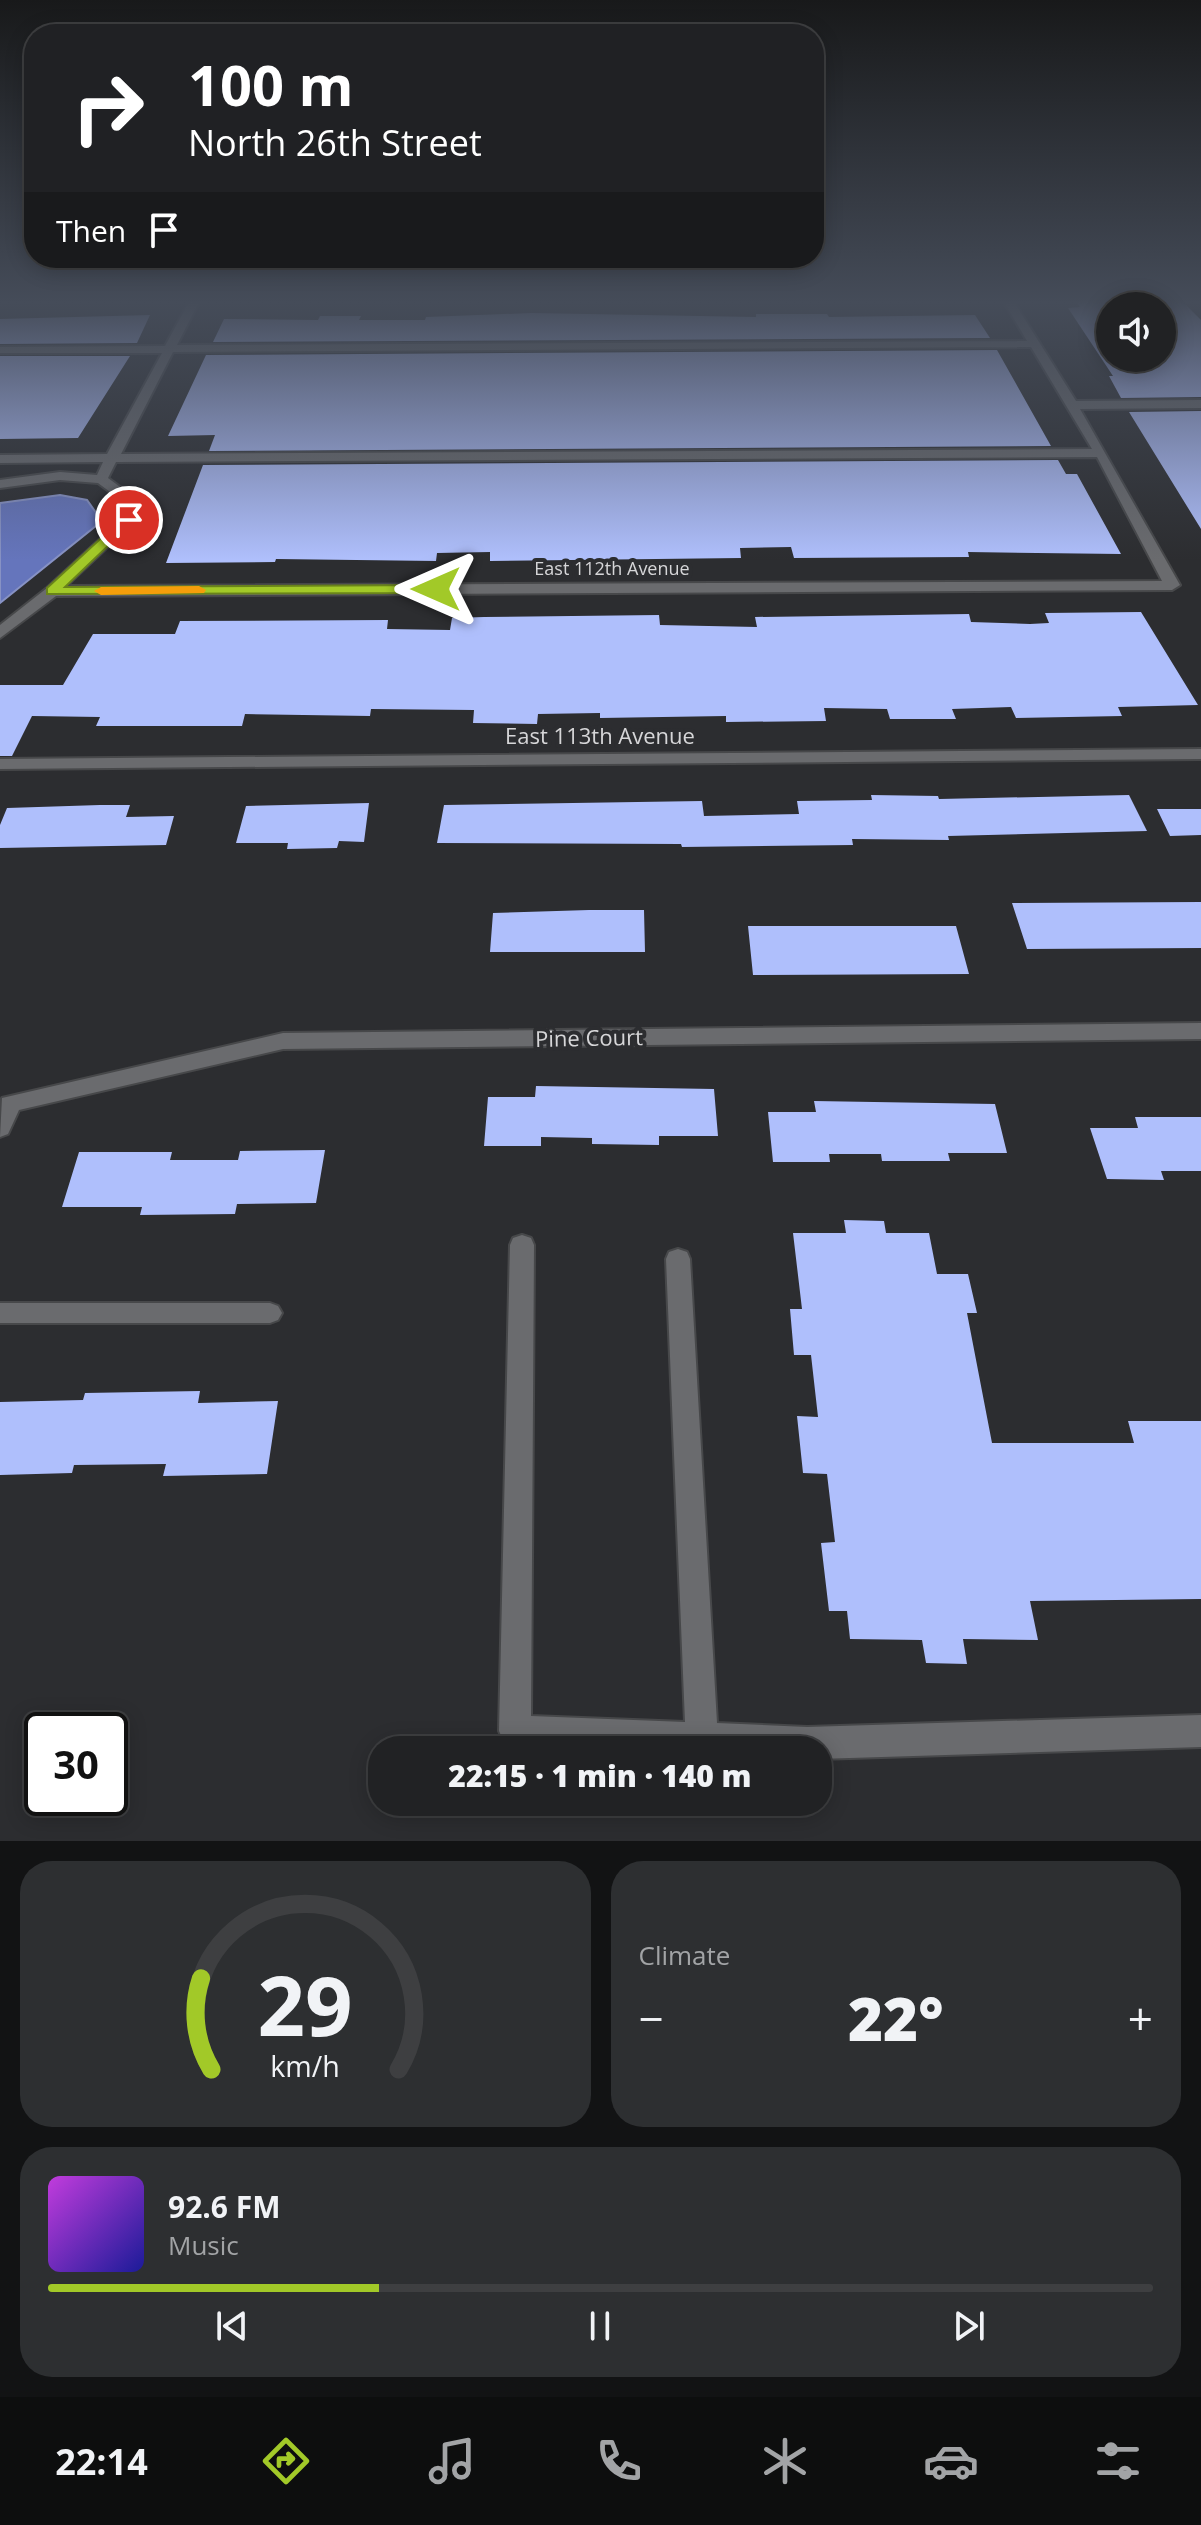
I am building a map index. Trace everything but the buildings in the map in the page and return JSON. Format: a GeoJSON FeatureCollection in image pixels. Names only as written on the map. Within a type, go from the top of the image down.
{"type":"FeatureCollection","features":[{"type":"Feature","properties":{"kind":"street"},"geometry":{"type":"LineString","coordinates":[[101,479],[150,388]]}},
{"type":"Feature","properties":{"kind":"street"},"geometry":{"type":"LineString","coordinates":[[1061,388],[1101,453]]}},
{"type":"Feature","properties":{"kind":"street"},"geometry":{"type":"LineString","coordinates":[[1071,405],[1201,404]]}},
{"type":"Feature","properties":{"kind":"street"},"geometry":{"type":"LineString","coordinates":[[0,459],[1101,453]]}},
{"type":"Feature","properties":{"kind":"street","name":"East 112th Avenue"},"geometry":{"type":"LineString","coordinates":[[52,591],[1172,585],[1101,453]]}},
{"type":"Feature","properties":{"kind":"street"},"geometry":{"type":"LineString","coordinates":[[0,484],[60,476],[101,479],[128,498],[129,520],[52,591],[0,633]]}},
{"type":"Feature","properties":{"kind":"street","name":"East 113th Avenue"},"geometry":{"type":"LineString","coordinates":[[0,764],[1201,754]]}},
{"type":"Feature","properties":{"kind":"street","name":"Pine Court"},"geometry":{"type":"LineString","coordinates":[[0,1128],[5,1104],[283,1041],[1201,1031]]}},
{"type":"Feature","properties":{"kind":"street"},"geometry":{"type":"LineString","coordinates":[[522,1245],[515,1731],[649,1736]]}},
{"type":"Feature","properties":{"kind":"street"},"geometry":{"type":"LineString","coordinates":[[678,1259],[702,1736]]}},
{"type":"Feature","properties":{"kind":"street"},"geometry":{"type":"LineString","coordinates":[[832,1742],[1201,1731]]}},
{"type":"Feature","properties":{"kind":"lane"},"geometry":{"type":"LineString","coordinates":[[0,1313],[270,1313]]}},
{"type":"Feature","properties":{"kind":"water"},"geometry":{"type":"Polygon","coordinates":[[[60,495],[87,500],[102,521],[0,603],[0,503],[60,495]]]}},
{"type":"Feature","properties":{"kind":"slow traffic"},"geometry":{"type":"LineString","coordinates":[[101,591],[199,590]]}},
{"type":"Feature","properties":{"kind":"route"},"geometry":{"type":"LineString","coordinates":[[129,520],[52,591],[436,589]]}}]}
